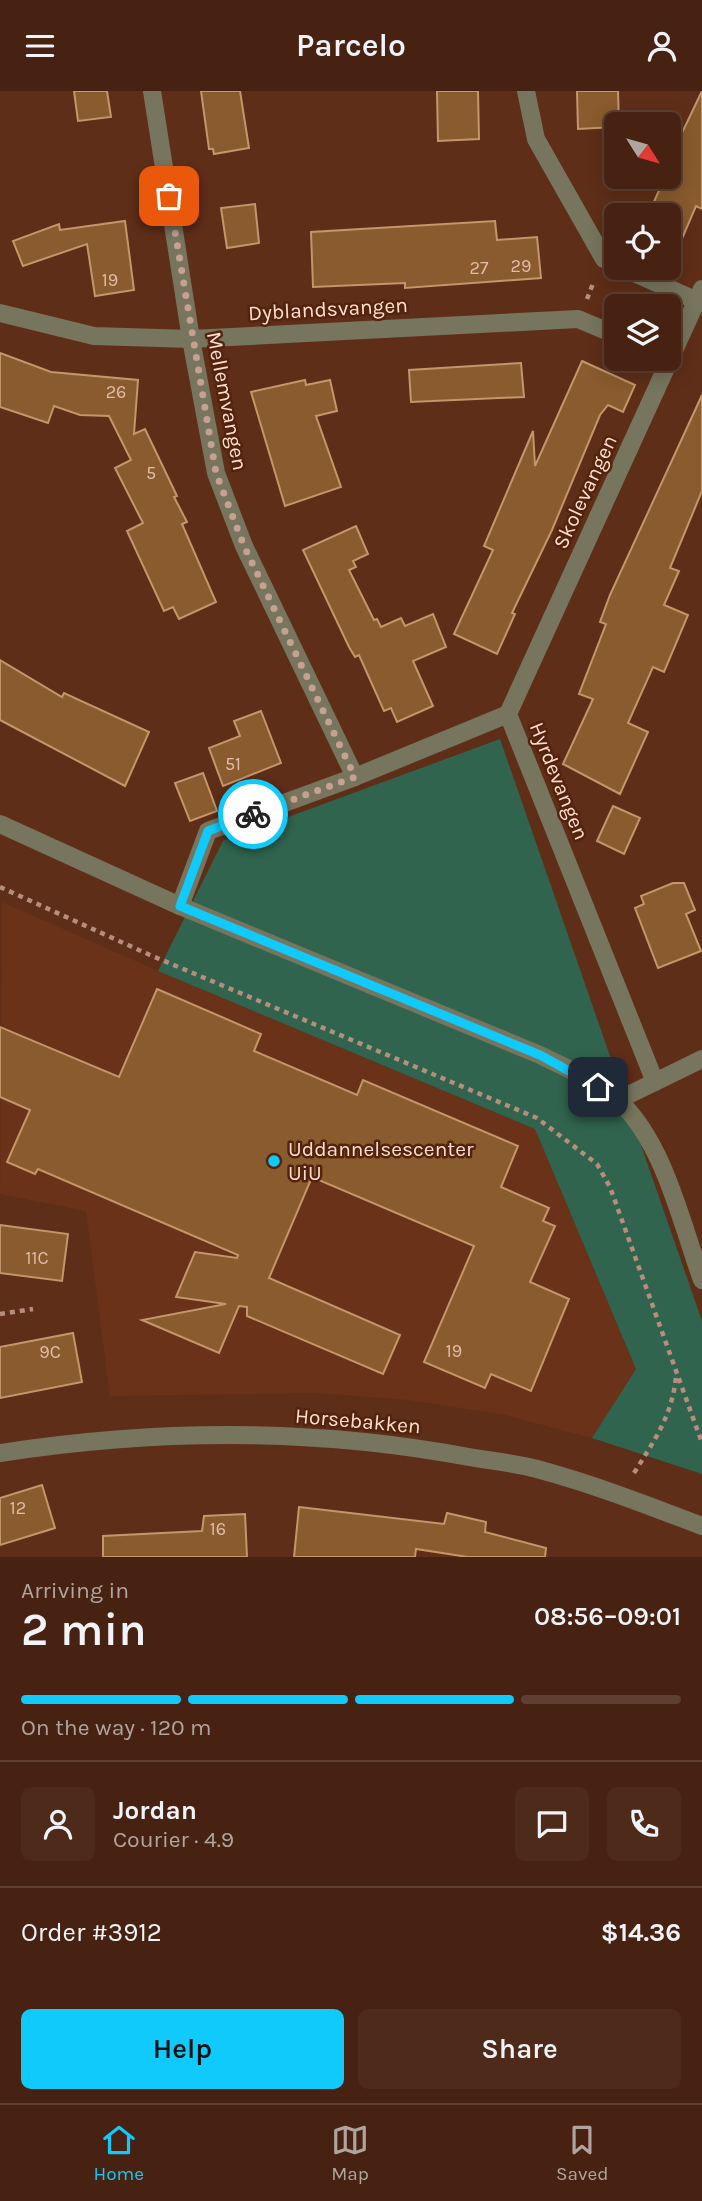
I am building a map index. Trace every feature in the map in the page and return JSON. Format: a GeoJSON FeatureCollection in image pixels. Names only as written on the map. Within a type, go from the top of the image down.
{"type":"FeatureCollection","features":[{"type":"Feature","properties":{"kind":"street","name":"Mellemvangen"},"geometry":{"type":"LineString","coordinates":[[152,91],[191,339],[216,473],[244,546],[355,777]]}},
{"type":"Feature","properties":{"kind":"street"},"geometry":{"type":"LineString","coordinates":[[526,91],[536,139],[604,252]]}},
{"type":"Feature","properties":{"kind":"street"},"geometry":{"type":"LineString","coordinates":[[655,280],[700,297]]}},
{"type":"Feature","properties":{"kind":"street","name":"Skolevangen"},"geometry":{"type":"LineString","coordinates":[[681,336],[700,297]]}},
{"type":"Feature","properties":{"kind":"street","name":"Dyblandsvangen"},"geometry":{"type":"LineString","coordinates":[[0,313],[94,336],[191,339],[578,319],[604,330]]}},
{"type":"Feature","properties":{"kind":"street","name":"Skolevangen"},"geometry":{"type":"LineString","coordinates":[[508,714],[664,371]]}},
{"type":"Feature","properties":{"kind":"street","name":"Hyrdevangen"},"geometry":{"type":"LineString","coordinates":[[180,906],[208,831],[355,777],[508,714],[655,1082]]}},
{"type":"Feature","properties":{"kind":"street"},"geometry":{"type":"LineString","coordinates":[[0,824],[180,906],[540,1055],[579,1074],[618,1100],[641,1126],[655,1150],[702,1280]]}},
{"type":"Feature","properties":{"kind":"street"},"geometry":{"type":"LineString","coordinates":[[618,1100],[702,1059]]}},
{"type":"Feature","properties":{"kind":"street","name":"Horsebakken"},"geometry":{"type":"LineString","coordinates":[[0,1453],[78,1441],[222,1435],[392,1442],[534,1468],[620,1494],[702,1526]]}},
{"type":"Feature","properties":{"kind":"path"},"geometry":{"type":"LineString","coordinates":[[578,319],[604,273]]}},
{"type":"Feature","properties":{"kind":"path"},"geometry":{"type":"LineString","coordinates":[[0,887],[150,955],[537,1118],[597,1164],[610,1187],[702,1443]]}},
{"type":"Feature","properties":{"kind":"path"},"geometry":{"type":"LineString","coordinates":[[0,1314],[33,1309]]}},
{"type":"Feature","properties":{"kind":"path"},"geometry":{"type":"LineString","coordinates":[[620,1494],[661,1432],[670,1412],[677,1373]]}},
{"type":"Feature","properties":{"kind":"shaded area","name":"Uddannelsescenter UiU"},"geometry":{"type":"Polygon","coordinates":[[[2,902],[158,971],[535,1129],[636,1369],[592,1438],[501,1414],[408,1400],[317,1393],[110,1396],[86,1211],[0,1194],[2,902]]]}},
{"type":"Feature","properties":{"kind":"green space"},"geometry":{"type":"Polygon","coordinates":[[[500,739],[702,1321],[702,1474],[592,1438],[636,1369],[535,1129],[158,971],[223,841],[500,739]]]}},
{"type":"Feature","properties":{"kind":"building"},"geometry":{"type":"Polygon","coordinates":[[[74,91],[107,91],[111,117],[78,121],[74,91]]]}},
{"type":"Feature","properties":{"kind":"building"},"geometry":{"type":"Polygon","coordinates":[[[201,91],[240,91],[249,148],[214,154],[213,149],[209,149],[201,91]]]}},
{"type":"Feature","properties":{"kind":"building"},"geometry":{"type":"Polygon","coordinates":[[[437,91],[478,91],[479,139],[438,141],[437,91]]]}},
{"type":"Feature","properties":{"kind":"building"},"geometry":{"type":"Polygon","coordinates":[[[577,91],[618,91],[619,112],[604,112],[604,128],[578,129],[577,91]]]}},
{"type":"Feature","properties":{"kind":"building"},"geometry":{"type":"Polygon","coordinates":[[[702,91],[702,209],[696,206],[681,241],[681,203],[653,203],[660,189],[681,189],[681,135],[702,91]]]}},
{"type":"Feature","properties":{"kind":"building"},"geometry":{"type":"Polygon","coordinates":[[[255,204],[259,243],[227,248],[221,208],[255,204]]]}},
{"type":"Feature","properties":{"kind":"building"},"geometry":{"type":"Polygon","coordinates":[[[125,221],[134,290],[95,296],[87,244],[23,266],[13,241],[59,224],[60,230],[125,221]]]}},
{"type":"Feature","properties":{"kind":"building"},"geometry":{"type":"Polygon","coordinates":[[[495,221],[497,240],[537,237],[541,278],[405,288],[405,283],[313,287],[311,232],[495,221]]]}},
{"type":"Feature","properties":{"kind":"building"},"geometry":{"type":"Polygon","coordinates":[[[0,353],[51,372],[138,380],[134,434],[145,429],[177,496],[174,497],[187,522],[182,524],[216,602],[179,619],[173,607],[164,611],[127,531],[143,523],[115,468],[131,460],[109,416],[80,415],[54,406],[48,423],[0,407],[0,353]]]}},
{"type":"Feature","properties":{"kind":"building"},"geometry":{"type":"Polygon","coordinates":[[[582,361],[635,385],[623,412],[608,405],[600,415],[552,530],[512,613],[515,614],[497,654],[454,634],[493,550],[484,546],[533,431],[535,466],[582,361]]]}},
{"type":"Feature","properties":{"kind":"building"},"geometry":{"type":"Polygon","coordinates":[[[521,363],[524,397],[411,402],[409,370],[521,363]]]}},
{"type":"Feature","properties":{"kind":"building"},"geometry":{"type":"Polygon","coordinates":[[[305,380],[306,385],[330,380],[337,411],[316,416],[341,487],[285,506],[251,392],[305,380]]]}},
{"type":"Feature","properties":{"kind":"building"},"geometry":{"type":"Polygon","coordinates":[[[702,395],[702,491],[670,568],[679,571],[664,605],[688,615],[664,672],[653,667],[628,723],[648,732],[620,794],[563,764],[593,699],[579,694],[606,624],[600,622],[610,595],[702,395]]]}},
{"type":"Feature","properties":{"kind":"building"},"geometry":{"type":"Polygon","coordinates":[[[356,526],[368,554],[353,561],[356,567],[349,570],[374,620],[377,619],[381,627],[401,618],[405,626],[433,614],[446,647],[413,661],[433,706],[397,722],[391,708],[384,711],[359,655],[355,657],[349,647],[303,550],[356,526]]]}},
{"type":"Feature","properties":{"kind":"building"},"geometry":{"type":"Polygon","coordinates":[[[0,660],[62,697],[64,693],[149,732],[125,786],[0,720],[0,660]]]}},
{"type":"Feature","properties":{"kind":"building"},"geometry":{"type":"Polygon","coordinates":[[[261,711],[281,763],[223,786],[209,748],[240,736],[234,721],[261,711]]]}},
{"type":"Feature","properties":{"kind":"building"},"geometry":{"type":"Polygon","coordinates":[[[203,773],[217,811],[190,821],[175,783],[203,773]]]}},
{"type":"Feature","properties":{"kind":"building"},"geometry":{"type":"Polygon","coordinates":[[[613,806],[640,818],[624,854],[597,841],[613,806]]]}},
{"type":"Feature","properties":{"kind":"building"},"geometry":{"type":"Polygon","coordinates":[[[673,883],[684,883],[695,910],[686,914],[701,951],[658,968],[635,908],[644,904],[641,896],[673,883]]]}},
{"type":"Feature","properties":{"kind":"building"},"geometry":{"type":"Polygon","coordinates":[[[157,989],[261,1034],[254,1051],[357,1095],[363,1080],[518,1146],[501,1187],[549,1208],[543,1221],[555,1226],[530,1282],[569,1299],[531,1391],[491,1374],[485,1388],[424,1362],[474,1246],[312,1177],[269,1278],[400,1335],[383,1374],[247,1316],[247,1307],[239,1306],[219,1353],[142,1320],[226,1304],[176,1297],[195,1252],[237,1258],[238,1255],[38,1169],[35,1174],[7,1162],[30,1110],[0,1097],[0,1027],[119,1077],[157,989]]]}},
{"type":"Feature","properties":{"kind":"building"},"geometry":{"type":"Polygon","coordinates":[[[0,1225],[68,1234],[62,1281],[0,1273],[0,1225]]]}},
{"type":"Feature","properties":{"kind":"building"},"geometry":{"type":"Polygon","coordinates":[[[73,1333],[82,1382],[0,1398],[0,1347],[73,1333]]]}},
{"type":"Feature","properties":{"kind":"building"},"geometry":{"type":"Polygon","coordinates":[[[42,1485],[55,1528],[0,1545],[0,1498],[42,1485]]]}},
{"type":"Feature","properties":{"kind":"building"},"geometry":{"type":"Polygon","coordinates":[[[299,1507],[444,1524],[447,1513],[486,1522],[485,1532],[546,1548],[545,1557],[468,1557],[416,1549],[415,1557],[294,1557],[299,1507]]]}},
{"type":"Feature","properties":{"kind":"building"},"geometry":{"type":"Polygon","coordinates":[[[245,1514],[247,1557],[103,1557],[103,1536],[202,1531],[204,1516],[245,1514]]]}},
{"type":"Feature","properties":{"kind":"way so far"},"geometry":{"type":"LineString","coordinates":[[169,196],[191,339],[216,473],[244,546],[355,777],[253,814]]}},
{"type":"Feature","properties":{"kind":"place","name":"Uddannelsescenter UiU"},"geometry":{"type":"Point","coordinates":[274,1161]}},
{"type":"Feature","properties":{"kind":"route"},"geometry":{"type":"LineString","coordinates":[[253,814],[208,831],[180,906],[540,1055],[579,1074],[598,1087]]}}]}
